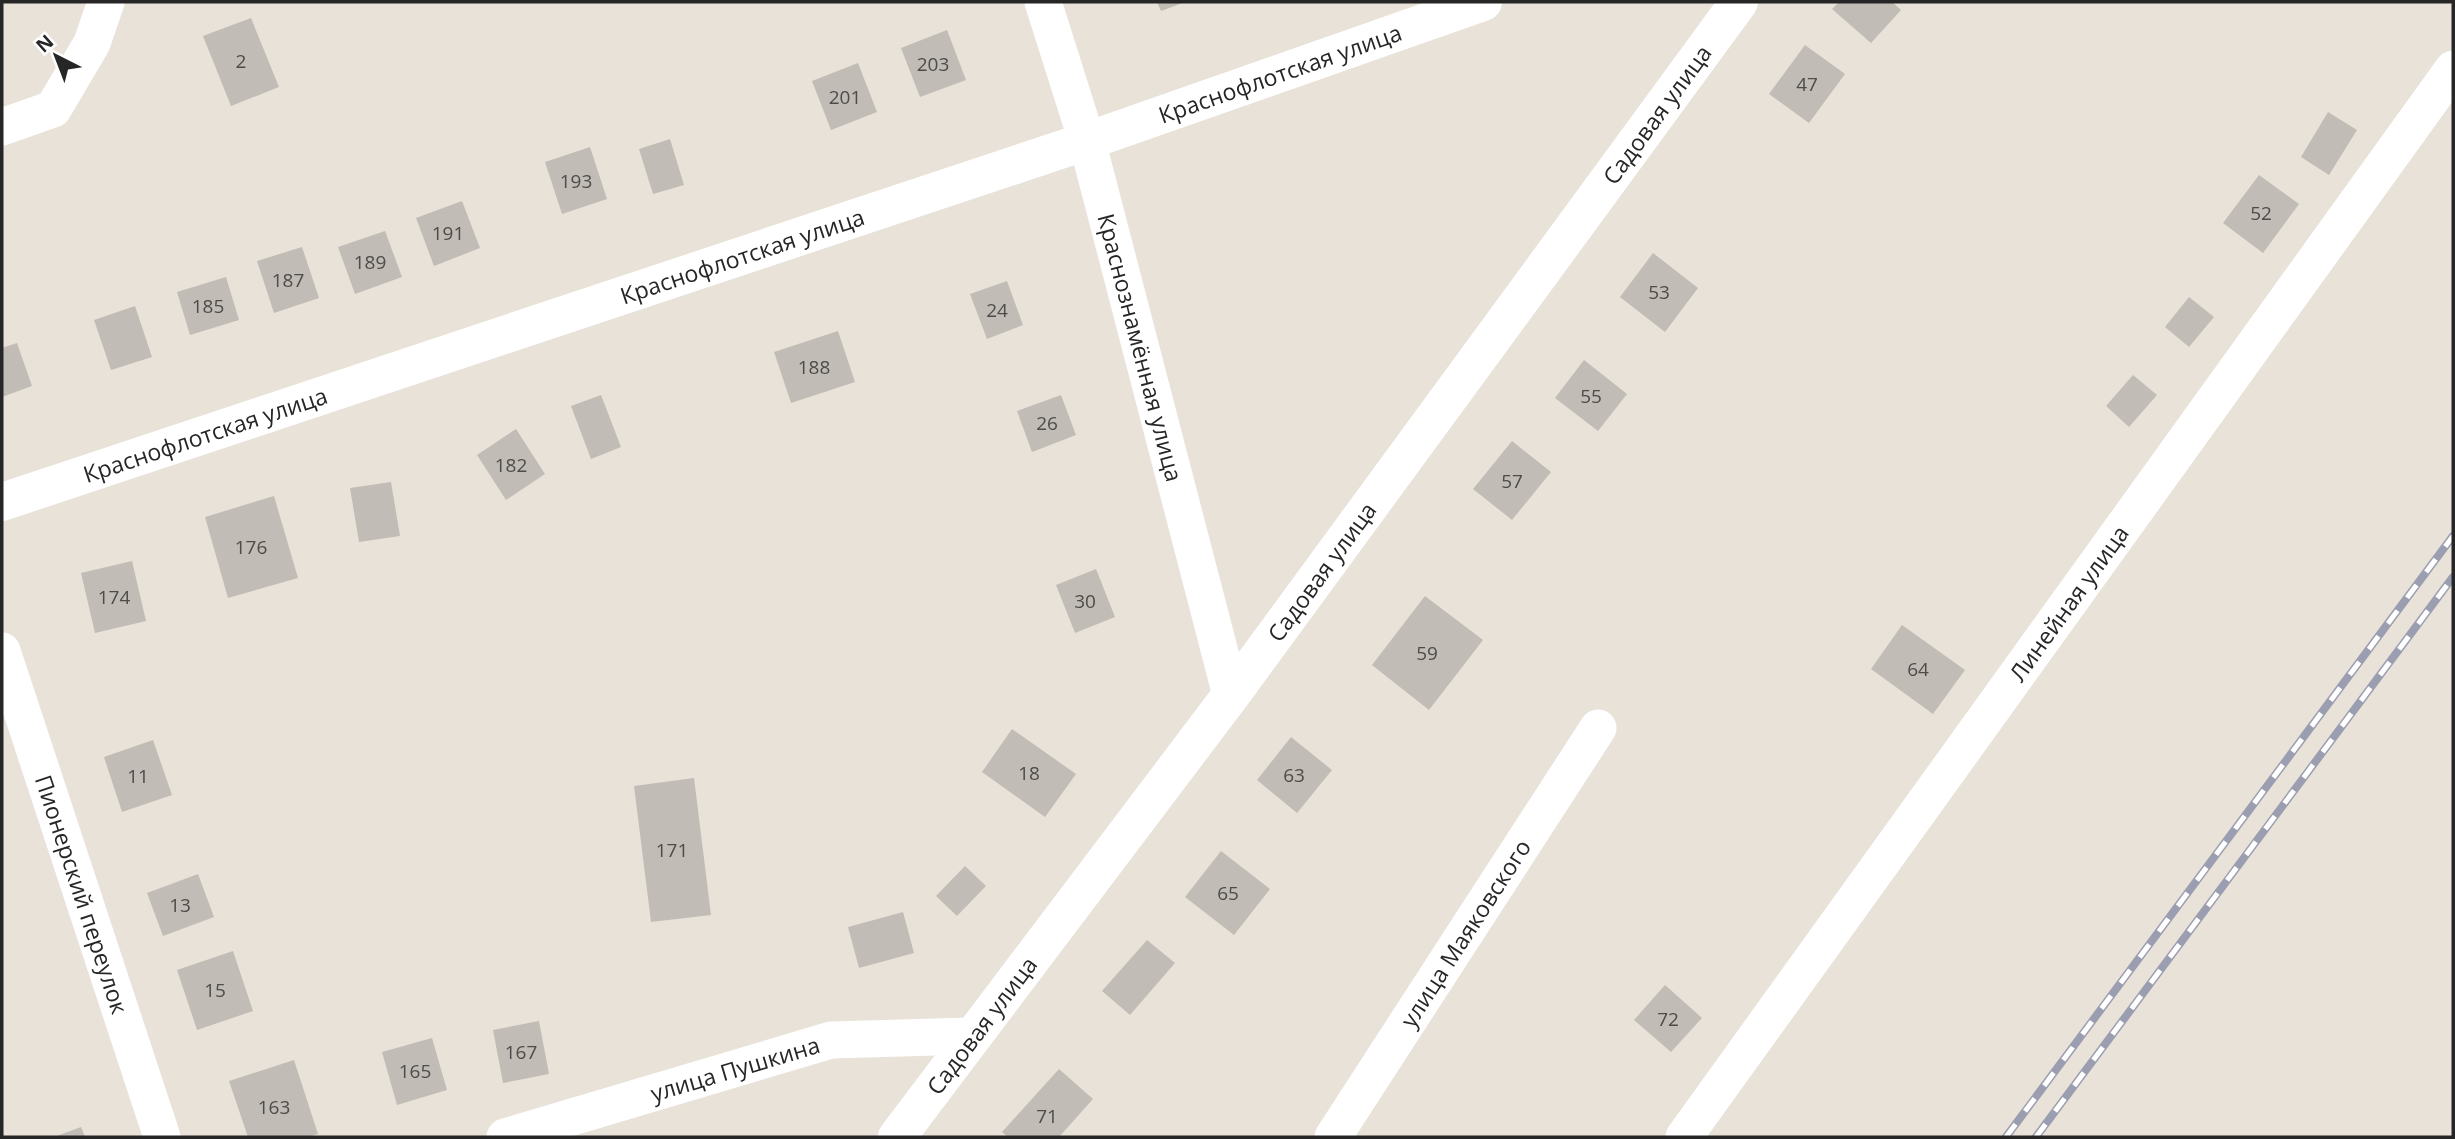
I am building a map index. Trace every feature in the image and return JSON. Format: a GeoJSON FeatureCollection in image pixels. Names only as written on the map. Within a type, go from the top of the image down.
{"type":"FeatureCollection","features":[{"type":"Feature","properties":{"kind":"street"},"geometry":{"type":"LineString","coordinates":[[2,127],[53,109],[92,43],[106,2]]}},
{"type":"Feature","properties":{"kind":"street","name":"Краснознамённая улица"},"geometry":{"type":"LineString","coordinates":[[1043,2],[1087,141],[1231,695]]}},
{"type":"Feature","properties":{"kind":"street","name":"Краснофлотская улица"},"geometry":{"type":"LineString","coordinates":[[2,502],[1087,141],[1483,2]]}},
{"type":"Feature","properties":{"kind":"street","name":"Садовая улица"},"geometry":{"type":"LineString","coordinates":[[897,1137],[1231,695],[1740,2]]}},
{"type":"Feature","properties":{"kind":"street","name":"Линейная улица"},"geometry":{"type":"LineString","coordinates":[[1684,1137],[2453,69]]}},
{"type":"Feature","properties":{"kind":"street","name":"Пионерский переулок"},"geometry":{"type":"LineString","coordinates":[[2,651],[162,1137]]}},
{"type":"Feature","properties":{"kind":"street","name":"улица Маяковского"},"geometry":{"type":"LineString","coordinates":[[1334,1137],[1598,728]]}},
{"type":"Feature","properties":{"kind":"street","name":"улица Пушкина"},"geometry":{"type":"LineString","coordinates":[[505,1137],[831,1040],[971,1036]]}},
{"type":"Feature","properties":{"kind":"building"},"geometry":{"type":"Polygon","coordinates":[[[1157,2],[1185,2],[1161,11],[1157,2]]]}},
{"type":"Feature","properties":{"kind":"building"},"geometry":{"type":"Polygon","coordinates":[[[1839,2],[1892,2],[1901,10],[1871,43],[1832,9],[1839,2]]]}},
{"type":"Feature","properties":{"kind":"building"},"geometry":{"type":"Polygon","coordinates":[[[251,18],[279,87],[231,106],[203,36],[251,18]]]}},
{"type":"Feature","properties":{"kind":"building"},"geometry":{"type":"Polygon","coordinates":[[[947,30],[966,80],[920,97],[901,48],[947,30]]]}},
{"type":"Feature","properties":{"kind":"building"},"geometry":{"type":"Polygon","coordinates":[[[1805,45],[1845,74],[1809,123],[1769,94],[1805,45]]]}},
{"type":"Feature","properties":{"kind":"building"},"geometry":{"type":"Polygon","coordinates":[[[858,63],[877,112],[831,130],[812,81],[858,63]]]}},
{"type":"Feature","properties":{"kind":"building"},"geometry":{"type":"Polygon","coordinates":[[[2328,112],[2357,130],[2329,175],[2301,157],[2328,112]]]}},
{"type":"Feature","properties":{"kind":"building"},"geometry":{"type":"Polygon","coordinates":[[[670,139],[684,185],[653,194],[639,149],[670,139]]]}},
{"type":"Feature","properties":{"kind":"building"},"geometry":{"type":"Polygon","coordinates":[[[590,147],[607,199],[562,214],[545,162],[590,147]]]}},
{"type":"Feature","properties":{"kind":"building"},"geometry":{"type":"Polygon","coordinates":[[[2259,175],[2299,204],[2263,253],[2223,223],[2259,175]]]}},
{"type":"Feature","properties":{"kind":"building"},"geometry":{"type":"Polygon","coordinates":[[[462,201],[480,248],[434,266],[416,218],[462,201]]]}},
{"type":"Feature","properties":{"kind":"building"},"geometry":{"type":"Polygon","coordinates":[[[385,231],[402,277],[355,294],[338,247],[385,231]]]}},
{"type":"Feature","properties":{"kind":"building"},"geometry":{"type":"Polygon","coordinates":[[[302,247],[319,298],[274,313],[257,261],[302,247]]]}},
{"type":"Feature","properties":{"kind":"building"},"geometry":{"type":"Polygon","coordinates":[[[1653,253],[1698,288],[1665,332],[1620,297],[1653,253]]]}},
{"type":"Feature","properties":{"kind":"building"},"geometry":{"type":"Polygon","coordinates":[[[226,277],[239,320],[190,335],[177,292],[226,277]]]}},
{"type":"Feature","properties":{"kind":"building"},"geometry":{"type":"Polygon","coordinates":[[[1007,281],[1023,325],[987,339],[970,294],[1007,281]]]}},
{"type":"Feature","properties":{"kind":"building"},"geometry":{"type":"Polygon","coordinates":[[[2189,297],[2214,317],[2189,347],[2165,327],[2189,297]]]}},
{"type":"Feature","properties":{"kind":"building"},"geometry":{"type":"Polygon","coordinates":[[[135,306],[152,357],[111,370],[94,320],[135,306]]]}},
{"type":"Feature","properties":{"kind":"building"},"geometry":{"type":"Polygon","coordinates":[[[838,331],[855,382],[791,403],[774,352],[838,331]]]}},
{"type":"Feature","properties":{"kind":"building"},"geometry":{"type":"Polygon","coordinates":[[[17,343],[32,386],[2,397],[2,348],[17,343]]]}},
{"type":"Feature","properties":{"kind":"building"},"geometry":{"type":"Polygon","coordinates":[[[1584,360],[1627,394],[1598,431],[1555,398],[1584,360]]]}},
{"type":"Feature","properties":{"kind":"building"},"geometry":{"type":"Polygon","coordinates":[[[2133,375],[2157,395],[2129,427],[2106,406],[2133,375]]]}},
{"type":"Feature","properties":{"kind":"building"},"geometry":{"type":"Polygon","coordinates":[[[601,395],[621,447],[591,459],[571,406],[601,395]]]}},
{"type":"Feature","properties":{"kind":"building"},"geometry":{"type":"Polygon","coordinates":[[[1061,395],[1076,435],[1032,452],[1017,411],[1061,395]]]}},
{"type":"Feature","properties":{"kind":"building"},"geometry":{"type":"Polygon","coordinates":[[[516,429],[545,474],[506,500],[477,455],[516,429]]]}},
{"type":"Feature","properties":{"kind":"building"},"geometry":{"type":"Polygon","coordinates":[[[1512,441],[1551,472],[1512,520],[1473,489],[1512,441]]]}},
{"type":"Feature","properties":{"kind":"building"},"geometry":{"type":"Polygon","coordinates":[[[391,482],[400,536],[359,542],[350,488],[391,482]]]}},
{"type":"Feature","properties":{"kind":"building"},"geometry":{"type":"Polygon","coordinates":[[[274,496],[298,578],[228,598],[205,517],[274,496]]]}},
{"type":"Feature","properties":{"kind":"building"},"geometry":{"type":"Polygon","coordinates":[[[132,561],[146,621],[95,633],[81,573],[132,561]]]}},
{"type":"Feature","properties":{"kind":"building"},"geometry":{"type":"Polygon","coordinates":[[[1096,569],[1115,617],[1075,633],[1056,585],[1096,569]]]}},
{"type":"Feature","properties":{"kind":"building"},"geometry":{"type":"Polygon","coordinates":[[[1425,596],[1483,640],[1429,710],[1372,665],[1425,596]]]}},
{"type":"Feature","properties":{"kind":"building"},"geometry":{"type":"Polygon","coordinates":[[[1902,625],[1965,670],[1933,714],[1871,669],[1902,625]]]}},
{"type":"Feature","properties":{"kind":"building"},"geometry":{"type":"Polygon","coordinates":[[[1012,729],[1076,774],[1045,817],[982,772],[1012,729]]]}},
{"type":"Feature","properties":{"kind":"building"},"geometry":{"type":"Polygon","coordinates":[[[1291,737],[1332,770],[1297,813],[1257,780],[1291,737]]]}},
{"type":"Feature","properties":{"kind":"building"},"geometry":{"type":"Polygon","coordinates":[[[153,740],[172,795],[122,812],[104,757],[153,740]]]}},
{"type":"Feature","properties":{"kind":"building"},"geometry":{"type":"Polygon","coordinates":[[[694,778],[711,915],[651,922],[634,786],[694,778]]]}},
{"type":"Feature","properties":{"kind":"building"},"geometry":{"type":"Polygon","coordinates":[[[1221,851],[1270,889],[1234,935],[1185,897],[1221,851]]]}},
{"type":"Feature","properties":{"kind":"building"},"geometry":{"type":"Polygon","coordinates":[[[965,866],[986,886],[957,916],[936,896],[965,866]]]}},
{"type":"Feature","properties":{"kind":"building"},"geometry":{"type":"Polygon","coordinates":[[[198,874],[214,917],[163,936],[147,893],[198,874]]]}},
{"type":"Feature","properties":{"kind":"building"},"geometry":{"type":"Polygon","coordinates":[[[903,912],[914,953],[859,968],[848,927],[903,912]]]}},
{"type":"Feature","properties":{"kind":"building"},"geometry":{"type":"Polygon","coordinates":[[[1147,940],[1175,963],[1130,1015],[1102,991],[1147,940]]]}},
{"type":"Feature","properties":{"kind":"building"},"geometry":{"type":"Polygon","coordinates":[[[233,951],[253,1011],[197,1030],[177,970],[233,951]]]}},
{"type":"Feature","properties":{"kind":"building"},"geometry":{"type":"Polygon","coordinates":[[[1665,985],[1702,1018],[1671,1052],[1634,1020],[1665,985]]]}},
{"type":"Feature","properties":{"kind":"building"},"geometry":{"type":"Polygon","coordinates":[[[539,1021],[549,1074],[503,1083],[493,1030],[539,1021]]]}},
{"type":"Feature","properties":{"kind":"building"},"geometry":{"type":"Polygon","coordinates":[[[432,1038],[447,1090],[397,1105],[382,1052],[432,1038]]]}},
{"type":"Feature","properties":{"kind":"building"},"geometry":{"type":"Polygon","coordinates":[[[294,1060],[318,1134],[307,1137],[248,1137],[229,1081],[294,1060]]]}},
{"type":"Feature","properties":{"kind":"building"},"geometry":{"type":"Polygon","coordinates":[[[1059,1069],[1093,1099],[1059,1137],[1008,1137],[1002,1132],[1059,1069]]]}},
{"type":"Feature","properties":{"kind":"building"},"geometry":{"type":"Polygon","coordinates":[[[81,1127],[85,1137],[54,1137],[81,1127]]]}},
{"type":"Feature","properties":{"kind":"railway"},"geometry":{"type":"LineString","coordinates":[[2006,1137],[2453,536]]}},
{"type":"Feature","properties":{"kind":"railway"},"geometry":{"type":"LineString","coordinates":[[2036,1137],[2453,577]]}}]}
